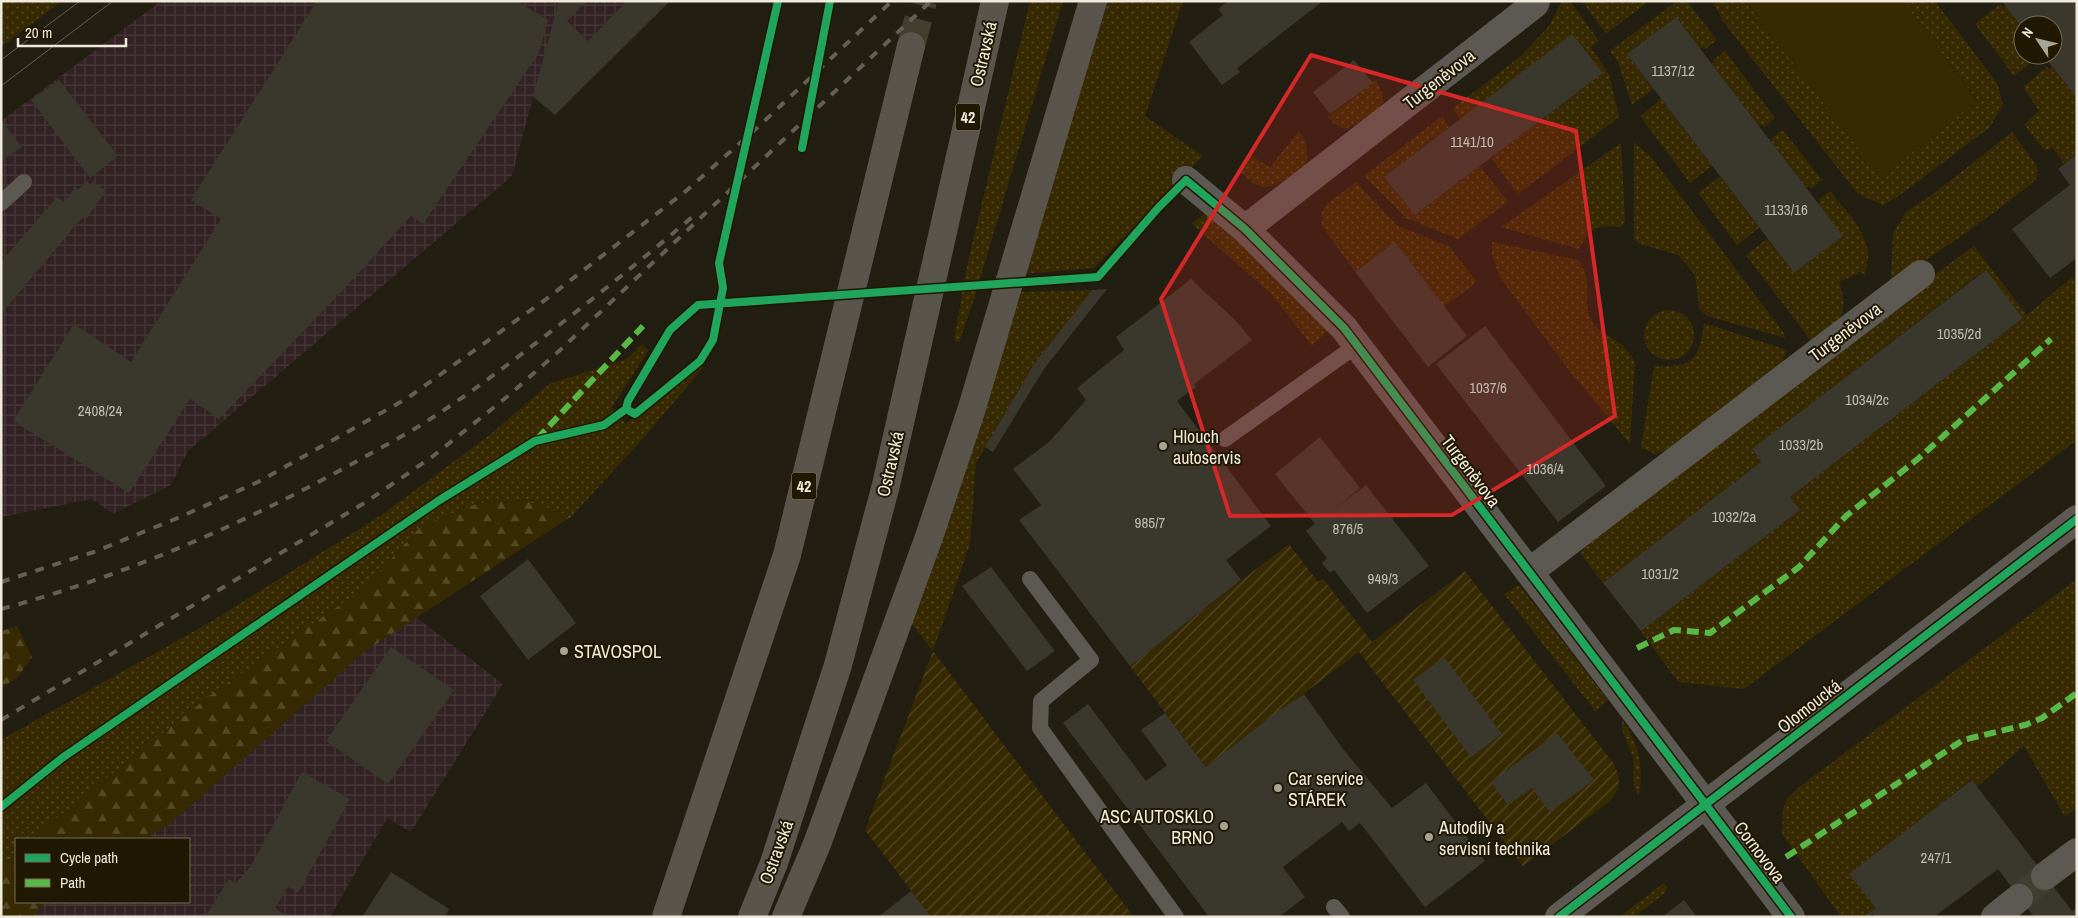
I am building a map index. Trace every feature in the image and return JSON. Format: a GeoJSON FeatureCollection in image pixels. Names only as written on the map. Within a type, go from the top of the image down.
{"type":"FeatureCollection","features":[{"type":"Feature","properties":{"kind":"highway","name":"Ostravská"},"geometry":{"type":"LineString","coordinates":[[752,917],[774,863],[838,665],[886,485],[995,1]]}},
{"type":"Feature","properties":{"kind":"highway"},"geometry":{"type":"LineString","coordinates":[[786,917],[820,835],[929,537],[971,411],[1093,1]]}},
{"type":"Feature","properties":{"kind":"highway","name":"42"},"geometry":{"type":"LineString","coordinates":[[666,917],[788,555],[911,46]]}},
{"type":"Feature","properties":{"kind":"main road","name":"Olomoucká"},"geometry":{"type":"LineString","coordinates":[[1559,917],[2077,519]]}},
{"type":"Feature","properties":{"kind":"street","name":"Turgeněvova"},"geometry":{"type":"LineString","coordinates":[[1245,228],[1527,10],[1536,1]]}},
{"type":"Feature","properties":{"kind":"street","name":"Turgeněvova"},"geometry":{"type":"LineString","coordinates":[[1186,180],[1245,228],[1344,328],[1706,805]]}},
{"type":"Feature","properties":{"kind":"street","name":"Turgeněvova"},"geometry":{"type":"LineString","coordinates":[[1529,572],[1921,274]]}},
{"type":"Feature","properties":{"kind":"street","name":"Cornovova"},"geometry":{"type":"LineString","coordinates":[[1706,805],[1791,917]]}},
{"type":"Feature","properties":{"kind":"street"},"geometry":{"type":"LineString","coordinates":[[2046,876],[2077,852]]}},
{"type":"Feature","properties":{"kind":"street"},"geometry":{"type":"LineString","coordinates":[[1995,917],[2019,898]]}},
{"type":"Feature","properties":{"kind":"lane"},"geometry":{"type":"LineString","coordinates":[[1,203],[24,182]]}},
{"type":"Feature","properties":{"kind":"lane"},"geometry":{"type":"LineString","coordinates":[[1225,439],[1357,345]]}},
{"type":"Feature","properties":{"kind":"lane"},"geometry":{"type":"LineString","coordinates":[[1030,579],[1091,660],[1041,701],[1040,728],[1176,917]]}},
{"type":"Feature","properties":{"kind":"highlighted area"},"geometry":{"type":"Polygon","coordinates":[[[1311,55],[1576,131],[1615,416],[1452,515],[1230,516],[1161,299],[1311,55]]]}},
{"type":"Feature","properties":{"kind":"shaded area"},"geometry":{"type":"Polygon","coordinates":[[[161,1],[670,1],[555,115],[533,97],[512,176],[188,451],[171,485],[113,514],[92,499],[1,517],[1,121],[161,1]]]}},
{"type":"Feature","properties":{"kind":"shaded area"},"geometry":{"type":"Polygon","coordinates":[[[416,617],[503,684],[411,832],[387,818],[330,917],[32,917],[45,903],[190,903],[190,838],[146,838],[171,823],[364,652],[416,617]]]}},
{"type":"Feature","properties":{"kind":"green space"},"geometry":{"type":"Polygon","coordinates":[[[1,1],[62,1],[1,47],[1,1]]]}},
{"type":"Feature","properties":{"kind":"green space"},"geometry":{"type":"Polygon","coordinates":[[[1030,1],[1063,1],[974,299],[959,342],[954,340],[967,266],[1030,1]]]}},
{"type":"Feature","properties":{"kind":"green space"},"geometry":{"type":"Polygon","coordinates":[[[1108,1],[1183,1],[1145,116],[1203,156],[1094,268],[1022,274],[1108,1]]]}},
{"type":"Feature","properties":{"kind":"green space"},"geometry":{"type":"Polygon","coordinates":[[[1562,1],[1570,1],[1599,41],[1591,47],[1609,74],[1619,117],[1518,194],[1491,158],[1603,73],[1460,120],[1453,108],[1521,56],[1549,26],[1562,1]]]}},
{"type":"Feature","properties":{"kind":"green space"},"geometry":{"type":"Polygon","coordinates":[[[1582,1],[1649,1],[1606,34],[1582,1]]]}},
{"type":"Feature","properties":{"kind":"green space"},"geometry":{"type":"Polygon","coordinates":[[[1677,1],[1687,1],[1717,40],[1704,50],[1703,47],[1700,49],[1676,17],[1627,54],[1653,89],[1632,105],[1618,62],[1610,51],[1677,1]]]}},
{"type":"Feature","properties":{"kind":"green space"},"geometry":{"type":"Polygon","coordinates":[[[1713,1],[1745,1],[1881,177],[1977,100],[1903,1],[1935,1],[1997,83],[2003,105],[1990,127],[1900,195],[1883,205],[1858,194],[1722,20],[1713,1]]]}},
{"type":"Feature","properties":{"kind":"green space"},"geometry":{"type":"Polygon","coordinates":[[[1745,1],[1903,1],[1977,101],[1881,177],[1745,1]]]}},
{"type":"Feature","properties":{"kind":"green space"},"geometry":{"type":"Polygon","coordinates":[[[2000,4],[2003,7],[2005,5],[2013,16],[2013,65],[2028,65],[2014,76],[1975,24],[2000,4]]]}},
{"type":"Feature","properties":{"kind":"green space"},"geometry":{"type":"Polygon","coordinates":[[[1725,51],[1775,118],[1764,127],[1762,125],[1759,126],[1712,64],[1713,60],[1725,51]]]}},
{"type":"Feature","properties":{"kind":"green space"},"geometry":{"type":"Polygon","coordinates":[[[2047,67],[2049,69],[2052,67],[2077,98],[2077,154],[2064,164],[2052,147],[2045,151],[2024,124],[2039,111],[2023,87],[2047,67]]]}},
{"type":"Feature","properties":{"kind":"green space"},"geometry":{"type":"Polygon","coordinates":[[[1376,80],[1383,97],[1381,105],[1366,118],[1349,127],[1344,129],[1335,125],[1328,117],[1376,80]]]}},
{"type":"Feature","properties":{"kind":"green space"},"geometry":{"type":"Polygon","coordinates":[[[1661,99],[1712,166],[1690,183],[1640,116],[1661,99]]]}},
{"type":"Feature","properties":{"kind":"green space"},"geometry":{"type":"Polygon","coordinates":[[[1442,116],[1449,127],[1384,177],[1415,215],[1480,166],[1508,202],[1458,239],[1406,218],[1364,176],[1442,116]]]}},
{"type":"Feature","properties":{"kind":"green space"},"geometry":{"type":"Polygon","coordinates":[[[1783,130],[1822,180],[1811,189],[1809,186],[1806,188],[1771,142],[1772,138],[1783,130]]]}},
{"type":"Feature","properties":{"kind":"green space"},"geometry":{"type":"Polygon","coordinates":[[[1299,131],[1306,146],[1307,163],[1284,181],[1264,187],[1255,184],[1241,172],[1250,155],[1270,167],[1299,131]]]}},
{"type":"Feature","properties":{"kind":"green space"},"geometry":{"type":"Polygon","coordinates":[[[2012,132],[2036,165],[2038,171],[2036,180],[1929,258],[1891,280],[1893,233],[1906,212],[1933,194],[2012,132]]]}},
{"type":"Feature","properties":{"kind":"green space"},"geometry":{"type":"Polygon","coordinates":[[[1634,142],[1652,158],[1784,333],[1785,338],[1707,316],[1699,308],[1695,275],[1678,255],[1640,244],[1634,239],[1634,142]]]}},
{"type":"Feature","properties":{"kind":"green space"},"geometry":{"type":"Polygon","coordinates":[[[1621,143],[1625,221],[1621,227],[1606,226],[1591,231],[1579,249],[1501,227],[1621,143]]]}},
{"type":"Feature","properties":{"kind":"green space"},"geometry":{"type":"Polygon","coordinates":[[[1720,177],[1759,228],[1737,245],[1698,193],[1720,177]]]}},
{"type":"Feature","properties":{"kind":"green space"},"geometry":{"type":"Polygon","coordinates":[[[1356,182],[1398,226],[1449,246],[1477,282],[1444,307],[1395,242],[1355,272],[1322,226],[1321,214],[1328,203],[1356,182]]]}},
{"type":"Feature","properties":{"kind":"green space"},"geometry":{"type":"Polygon","coordinates":[[[1830,191],[1863,235],[1868,258],[1865,276],[1861,272],[1839,282],[1843,303],[1840,318],[1814,345],[1746,255],[1767,239],[1794,273],[1818,204],[1821,202],[1819,199],[1830,191]]]}},
{"type":"Feature","properties":{"kind":"green space"},"geometry":{"type":"Polygon","coordinates":[[[1208,210],[1330,328],[1312,346],[1271,294],[1192,224],[1208,210]]]}},
{"type":"Feature","properties":{"kind":"green space"},"geometry":{"type":"Polygon","coordinates":[[[1492,242],[1579,260],[1586,274],[1588,307],[1591,320],[1599,329],[1623,346],[1635,361],[1630,444],[1571,373],[1499,276],[1492,255],[1492,242]]]}},
{"type":"Feature","properties":{"kind":"green space"},"geometry":{"type":"Polygon","coordinates":[[[1974,246],[2027,315],[2072,277],[2077,283],[2077,440],[1744,689],[1678,682],[1641,631],[1800,510],[1790,497],[2023,318],[1985,270],[1752,449],[1761,462],[1603,583],[1580,553],[1595,537],[1974,246]]]}},
{"type":"Feature","properties":{"kind":"green space"},"geometry":{"type":"Polygon","coordinates":[[[1092,290],[1034,364],[976,463],[970,544],[933,651],[909,620],[1015,292],[1092,290]]]}},
{"type":"Feature","properties":{"kind":"green space"},"geometry":{"type":"Polygon","coordinates":[[[1669,310],[1678,312],[1689,321],[1694,335],[1692,344],[1683,355],[1669,360],[1660,358],[1649,349],[1644,335],[1646,326],[1655,315],[1669,310]]]}},
{"type":"Feature","properties":{"kind":"green space"},"geometry":{"type":"Polygon","coordinates":[[[1704,323],[1787,350],[1781,365],[1675,447],[1656,454],[1641,448],[1654,366],[1677,365],[1691,360],[1699,346],[1704,323]]]}},
{"type":"Feature","properties":{"kind":"green space"},"geometry":{"type":"Polygon","coordinates":[[[642,344],[648,351],[612,407],[626,424],[699,364],[703,368],[646,435],[572,516],[526,501],[479,503],[421,526],[366,587],[213,693],[32,838],[15,838],[15,852],[1,863],[1,740],[212,621],[380,516],[491,434],[549,384],[627,359],[642,344]]]}},
{"type":"Feature","properties":{"kind":"green space"},"geometry":{"type":"Polygon","coordinates":[[[526,501],[572,516],[364,652],[171,823],[146,838],[32,838],[213,693],[366,587],[421,526],[479,503],[526,501]]]}},
{"type":"Feature","properties":{"kind":"green space"},"geometry":{"type":"Polygon","coordinates":[[[1289,544],[1318,582],[1323,579],[1372,642],[1465,571],[1614,764],[1619,784],[1616,793],[1609,802],[1523,866],[1359,652],[1206,767],[1130,666],[1289,544]]]}},
{"type":"Feature","properties":{"kind":"green space"},"geometry":{"type":"Polygon","coordinates":[[[2077,579],[2077,808],[2065,817],[2024,746],[1977,787],[1971,780],[1850,874],[1876,908],[1865,917],[1841,917],[1782,834],[1783,808],[1787,799],[1798,788],[2077,579]]]}},
{"type":"Feature","properties":{"kind":"green space"},"geometry":{"type":"Polygon","coordinates":[[[1519,585],[1608,700],[1595,711],[1504,594],[1519,585]]]}},
{"type":"Feature","properties":{"kind":"green space"},"geometry":{"type":"Polygon","coordinates":[[[17,626],[32,657],[18,677],[1,688],[1,631],[17,626]]]}},
{"type":"Feature","properties":{"kind":"green space"},"geometry":{"type":"Polygon","coordinates":[[[933,651],[1134,917],[931,917],[865,830],[933,651]]]}},
{"type":"Feature","properties":{"kind":"green space"},"geometry":{"type":"Polygon","coordinates":[[[1623,721],[1633,738],[1639,757],[1641,776],[1639,796],[1636,792],[1633,778],[1633,757],[1623,733],[1623,721]]]}},
{"type":"Feature","properties":{"kind":"green space"},"geometry":{"type":"Polygon","coordinates":[[[15,852],[15,903],[45,903],[32,917],[1,917],[1,863],[15,852]]]}},
{"type":"Feature","properties":{"kind":"green space"},"geometry":{"type":"Polygon","coordinates":[[[1664,883],[1667,888],[1665,893],[1634,917],[1619,917],[1664,883]]]}},
{"type":"Feature","properties":{"kind":"building"},"geometry":{"type":"Polygon","coordinates":[[[317,1],[517,1],[548,20],[539,53],[423,224],[411,216],[219,419],[190,399],[129,493],[13,421],[74,324],[131,362],[221,219],[191,200],[317,1]]]}},
{"type":"Feature","properties":{"kind":"building"},"geometry":{"type":"Polygon","coordinates":[[[559,1],[587,1],[567,21],[588,41],[627,1],[670,1],[555,115],[533,96],[559,1]]]}},
{"type":"Feature","properties":{"kind":"building"},"geometry":{"type":"Polygon","coordinates":[[[1228,1],[1323,1],[1237,68],[1240,72],[1222,85],[1189,42],[1223,15],[1218,9],[1228,1]]]}},
{"type":"Feature","properties":{"kind":"building"},"geometry":{"type":"Polygon","coordinates":[[[2002,1],[2077,1],[2077,98],[2051,65],[2063,65],[2063,15],[2013,16],[2002,1]]]}},
{"type":"Feature","properties":{"kind":"building"},"geometry":{"type":"Polygon","coordinates":[[[1676,17],[1843,236],[1794,273],[1627,54],[1676,17]]]}},
{"type":"Feature","properties":{"kind":"building"},"geometry":{"type":"Polygon","coordinates":[[[1572,34],[1603,73],[1415,215],[1384,177],[1572,34]]]}},
{"type":"Feature","properties":{"kind":"building"},"geometry":{"type":"Polygon","coordinates":[[[1354,60],[1373,83],[1330,114],[1313,92],[1354,60]]]}},
{"type":"Feature","properties":{"kind":"building"},"geometry":{"type":"Polygon","coordinates":[[[59,80],[118,156],[90,178],[31,100],[59,80]]]}},
{"type":"Feature","properties":{"kind":"building"},"geometry":{"type":"Polygon","coordinates":[[[1,120],[22,147],[1,161],[1,120]]]}},
{"type":"Feature","properties":{"kind":"building"},"geometry":{"type":"Polygon","coordinates":[[[2077,154],[2077,258],[2050,278],[2012,229],[2070,185],[2058,169],[2077,154]]]}},
{"type":"Feature","properties":{"kind":"building"},"geometry":{"type":"Polygon","coordinates":[[[87,181],[91,185],[93,181],[106,191],[85,220],[82,218],[1,314],[1,262],[57,197],[64,202],[75,188],[78,190],[87,181]]]}},
{"type":"Feature","properties":{"kind":"building"},"geometry":{"type":"Polygon","coordinates":[[[1395,242],[1467,336],[1428,367],[1355,272],[1395,242]]]}},
{"type":"Feature","properties":{"kind":"building"},"geometry":{"type":"Polygon","coordinates":[[[1986,270],[2023,318],[1790,497],[1800,510],[1641,631],[1603,583],[1761,462],[1752,449],[1986,270]]]}},
{"type":"Feature","properties":{"kind":"building"},"geometry":{"type":"Polygon","coordinates":[[[1191,279],[1234,319],[1252,340],[1194,384],[1196,387],[1177,401],[1271,526],[1226,560],[1241,580],[1130,666],[1019,520],[1041,505],[1013,469],[1049,442],[1086,400],[1077,388],[1124,350],[1116,337],[1191,279]]]}},
{"type":"Feature","properties":{"kind":"building"},"geometry":{"type":"Polygon","coordinates":[[[1107,289],[1044,369],[993,452],[985,447],[1034,364],[1092,290],[1107,289]]]}},
{"type":"Feature","properties":{"kind":"building"},"geometry":{"type":"Polygon","coordinates":[[[1485,326],[1606,486],[1558,522],[1436,364],[1485,326]]]}},
{"type":"Feature","properties":{"kind":"building"},"geometry":{"type":"Polygon","coordinates":[[[1320,437],[1360,488],[1333,510],[1366,485],[1429,566],[1367,613],[1334,570],[1330,573],[1322,563],[1327,558],[1306,531],[1315,524],[1275,474],[1320,437]]]}},
{"type":"Feature","properties":{"kind":"building"},"geometry":{"type":"Polygon","coordinates":[[[528,559],[576,623],[528,660],[480,596],[528,559]]]}},
{"type":"Feature","properties":{"kind":"building"},"geometry":{"type":"Polygon","coordinates":[[[991,567],[1055,651],[1027,671],[962,586],[991,567]]]}},
{"type":"Feature","properties":{"kind":"building"},"geometry":{"type":"Polygon","coordinates":[[[391,647],[454,690],[388,784],[326,741],[391,647]]]}},
{"type":"Feature","properties":{"kind":"building"},"geometry":{"type":"Polygon","coordinates":[[[1444,657],[1502,734],[1471,757],[1413,680],[1444,657]]]}},
{"type":"Feature","properties":{"kind":"building"},"geometry":{"type":"Polygon","coordinates":[[[1304,694],[1343,749],[1392,808],[1426,783],[1485,861],[1425,907],[1360,823],[1349,831],[1342,822],[1283,867],[1305,897],[1279,917],[1209,917],[1063,723],[1088,704],[1146,781],[1167,765],[1141,730],[1165,713],[1206,767],[1277,712],[1304,694]]]}},
{"type":"Feature","properties":{"kind":"building"},"geometry":{"type":"Polygon","coordinates":[[[1557,733],[1594,780],[1550,812],[1532,788],[1508,805],[1491,782],[1557,733]]]}},
{"type":"Feature","properties":{"kind":"building"},"geometry":{"type":"Polygon","coordinates":[[[302,772],[350,799],[298,893],[288,887],[275,908],[288,917],[205,917],[229,879],[236,883],[251,866],[302,772]]]}},
{"type":"Feature","properties":{"kind":"building"},"geometry":{"type":"Polygon","coordinates":[[[1972,780],[2072,911],[2077,907],[2077,917],[2034,917],[1998,869],[1934,917],[1875,917],[1873,914],[1867,917],[1866,915],[1876,908],[1849,874],[1972,780]]]}},
{"type":"Feature","properties":{"kind":"building"},"geometry":{"type":"Polygon","coordinates":[[[391,872],[449,909],[445,917],[362,917],[391,872]]]}},
{"type":"Feature","properties":{"kind":"building"},"geometry":{"type":"Polygon","coordinates":[[[911,891],[931,917],[878,917],[911,891]]]}},
{"type":"Feature","properties":{"kind":"building"},"geometry":{"type":"Polygon","coordinates":[[[1684,900],[1697,917],[1662,917],[1684,900]]]}},
{"type":"Feature","properties":{"kind":"tunnel"},"geometry":{"type":"LineString","coordinates":[[911,46],[923,1]]}},
{"type":"Feature","properties":{"kind":"tunnel"},"geometry":{"type":"LineString","coordinates":[[2019,898],[2045,876]]}},
{"type":"Feature","properties":{"kind":"tram line"},"geometry":{"type":"LineString","coordinates":[[1,60],[80,1]]}},
{"type":"Feature","properties":{"kind":"tram line"},"geometry":{"type":"LineString","coordinates":[[1,86],[113,1]]}},
{"type":"Feature","properties":{"kind":"railway"},"geometry":{"type":"LineString","coordinates":[[1,582],[94,552],[180,517],[258,482],[406,399],[545,300],[686,191],[758,127],[892,1]]}},
{"type":"Feature","properties":{"kind":"railway"},"geometry":{"type":"LineString","coordinates":[[1,720],[366,502],[432,457],[508,396],[559,351],[931,1]]}},
{"type":"Feature","properties":{"kind":"railway"},"geometry":{"type":"LineString","coordinates":[[1,609],[92,581],[180,548],[266,509],[421,425],[511,362],[698,212]]}},
{"type":"Feature","properties":{"kind":"marked path"},"geometry":{"type":"LineString","coordinates":[[537,439],[643,326]]}},
{"type":"Feature","properties":{"kind":"marked path"},"geometry":{"type":"LineString","coordinates":[[1637,648],[1674,630],[1710,633],[1799,567],[1846,516],[1919,458],[2051,339]]}},
{"type":"Feature","properties":{"kind":"marked path"},"geometry":{"type":"LineString","coordinates":[[1786,857],[1963,740],[2025,725],[2042,718],[2077,693]]}},
{"type":"Feature","properties":{"kind":"cycle path"},"geometry":{"type":"LineString","coordinates":[[778,1],[719,263],[723,288],[713,340],[700,361],[635,414],[626,409],[628,401],[670,330],[698,305],[1098,277],[1158,208],[1186,180],[1245,229],[1344,328],[1791,917]]}},
{"type":"Feature","properties":{"kind":"cycle path"},"geometry":{"type":"LineString","coordinates":[[802,148],[830,1]]}},
{"type":"Feature","properties":{"kind":"cycle path"},"geometry":{"type":"LineString","coordinates":[[1,807],[62,758],[438,501],[535,441],[604,425],[626,409]]}},
{"type":"Feature","properties":{"kind":"cycle path"},"geometry":{"type":"LineString","coordinates":[[1559,917],[2077,519]]}},
{"type":"Feature","properties":{"kind":"place","name":"Hlouch autoservis"},"geometry":{"type":"Point","coordinates":[1163,446]}},
{"type":"Feature","properties":{"kind":"place","name":"STAVOSPOL"},"geometry":{"type":"Point","coordinates":[564,651]}},
{"type":"Feature","properties":{"kind":"place","name":"Car service STÁREK"},"geometry":{"type":"Point","coordinates":[1278,788]}},
{"type":"Feature","properties":{"kind":"place","name":"ASC AUTOSKLO BRNO"},"geometry":{"type":"Point","coordinates":[1224,826]}},
{"type":"Feature","properties":{"kind":"place","name":"Autodíly a servisní technika"},"geometry":{"type":"Point","coordinates":[1429,837]}}]}
